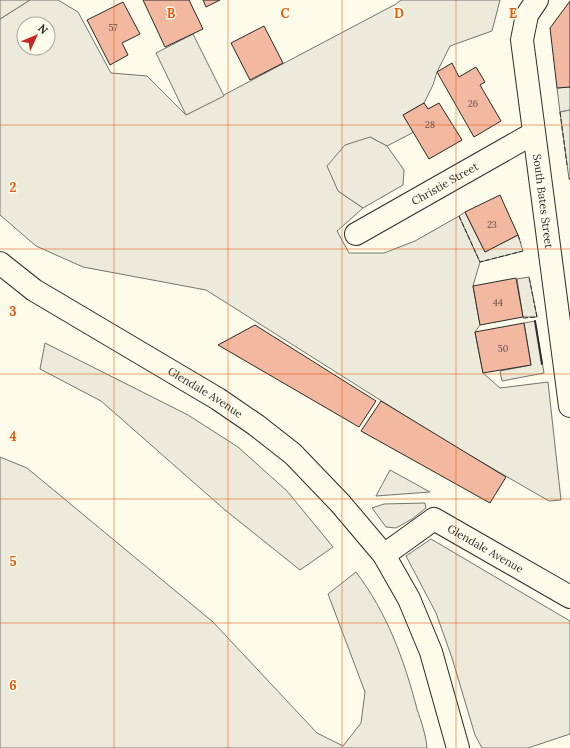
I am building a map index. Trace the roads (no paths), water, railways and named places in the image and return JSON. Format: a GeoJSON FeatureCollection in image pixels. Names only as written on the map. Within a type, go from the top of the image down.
{"type":"FeatureCollection","features":[{"type":"Feature","properties":{"kind":"street","name":"South Bates Street"},"geometry":{"type":"LineString","coordinates":[[537,0],[527,15],[522,40],[570,406]]}},
{"type":"Feature","properties":{"kind":"street","name":"Christie Street"},"geometry":{"type":"LineString","coordinates":[[356,234],[534,133]]}},
{"type":"Feature","properties":{"kind":"street","name":"Glendale Avenue"},"geometry":{"type":"LineString","coordinates":[[0,263],[34,290],[218,399],[256,425],[293,454],[340,503],[384,555],[410,599],[431,652],[458,748]]}},
{"type":"Feature","properties":{"kind":"street","name":"Glendale Avenue"},"geometry":{"type":"LineString","coordinates":[[384,555],[434,519],[570,597]]}}]}
